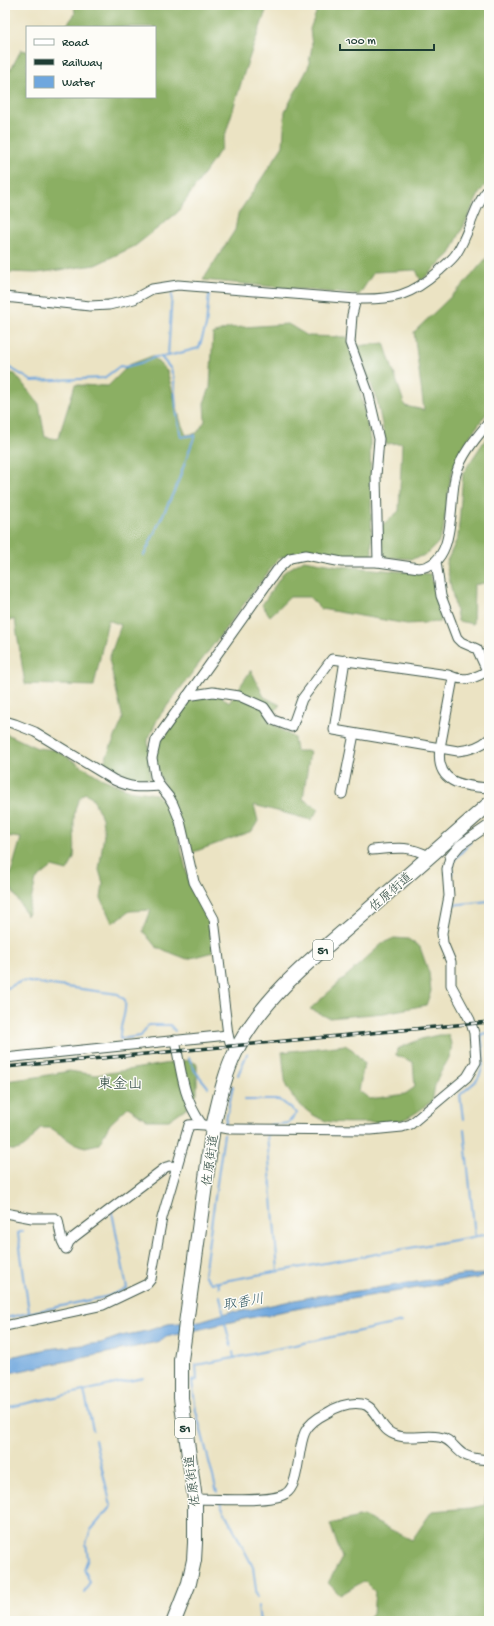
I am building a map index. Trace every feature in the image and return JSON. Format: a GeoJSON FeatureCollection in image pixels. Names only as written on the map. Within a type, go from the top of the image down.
{"type":"FeatureCollection","features":[{"type":"Feature","properties":{"kind":"highway","name":"佐原街道"},"geometry":{"type":"LineString","coordinates":[[174,1621],[185,1596],[194,1560],[195,1499],[181,1398],[182,1356],[207,1125],[221,1095],[236,1051],[266,1006],[298,971],[489,804]]}},
{"type":"Feature","properties":{"kind":"street"},"geometry":{"type":"LineString","coordinates":[[5,297],[90,306],[109,305],[134,299],[152,289],[178,284],[356,299],[382,300],[397,297],[408,293],[427,282],[456,254],[480,200],[489,188]]}},
{"type":"Feature","properties":{"kind":"street"},"geometry":{"type":"LineString","coordinates":[[356,299],[352,315],[350,343],[368,392],[379,439],[376,476],[378,562]]}},
{"type":"Feature","properties":{"kind":"street"},"geometry":{"type":"LineString","coordinates":[[236,1051],[230,1042],[228,1035],[214,919],[194,882],[181,827],[173,804],[160,786],[152,766],[153,750],[161,731],[277,570],[290,558],[306,555],[342,562],[378,562],[419,568],[426,567],[436,562],[446,546],[456,473],[469,448],[489,422]]}},
{"type":"Feature","properties":{"kind":"street"},"geometry":{"type":"LineString","coordinates":[[187,696],[213,692],[239,696],[264,707],[273,720],[292,727],[302,698],[332,659],[448,675],[453,678],[469,679],[476,677],[488,670],[477,649],[461,642],[457,638],[441,596],[436,562]]}},
{"type":"Feature","properties":{"kind":"street"},"geometry":{"type":"LineString","coordinates":[[346,660],[334,730],[458,750],[472,749],[480,746],[489,739]]}},
{"type":"Feature","properties":{"kind":"street"},"geometry":{"type":"LineString","coordinates":[[453,678],[440,748],[440,766],[444,774],[455,782],[489,788]]}},
{"type":"Feature","properties":{"kind":"street"},"geometry":{"type":"LineString","coordinates":[[5,721],[35,732],[114,780],[125,785],[138,788],[160,786]]}},
{"type":"Feature","properties":{"kind":"street"},"geometry":{"type":"LineString","coordinates":[[342,794],[354,734]]}},
{"type":"Feature","properties":{"kind":"street"},"geometry":{"type":"LineString","coordinates":[[5,1326],[103,1304],[147,1284],[151,1279],[162,1218],[189,1125],[207,1125],[233,1130],[365,1130],[402,1127],[411,1124],[467,1077],[476,1062],[476,1041],[470,1020],[451,985],[451,962],[442,939],[449,896],[448,863],[450,857],[456,849],[489,825]]}},
{"type":"Feature","properties":{"kind":"street"},"geometry":{"type":"LineString","coordinates":[[372,850],[403,847],[416,850],[429,856]]}},
{"type":"Feature","properties":{"kind":"street"},"geometry":{"type":"LineString","coordinates":[[5,1058],[228,1035]]}},
{"type":"Feature","properties":{"kind":"street"},"geometry":{"type":"LineString","coordinates":[[175,1040],[181,1078],[194,1114],[207,1125]]}},
{"type":"Feature","properties":{"kind":"street"},"geometry":{"type":"LineString","coordinates":[[5,1213],[32,1218],[55,1218],[58,1220],[62,1241],[66,1249],[69,1242],[74,1237],[166,1167],[177,1167]]}},
{"type":"Feature","properties":{"kind":"street"},"geometry":{"type":"LineString","coordinates":[[195,1499],[232,1500],[271,1498],[286,1494],[291,1490],[295,1480],[299,1451],[305,1431],[315,1421],[338,1406],[344,1404],[362,1404],[368,1406],[381,1424],[389,1432],[395,1435],[402,1437],[437,1436],[444,1438],[464,1455],[472,1458],[489,1460]]}},
{"type":"Feature","properties":{"kind":"green space"},"geometry":{"type":"Polygon","coordinates":[[[74,5],[268,5],[245,70],[221,149],[177,213],[135,246],[95,265],[37,273],[5,272],[5,70],[11,69],[21,50],[26,51],[26,98],[156,98],[156,26],[66,26],[75,14],[74,5]]]}},
{"type":"Feature","properties":{"kind":"green space"},"geometry":{"type":"Polygon","coordinates":[[[319,5],[489,5],[489,180],[480,192],[450,254],[421,281],[416,270],[374,272],[359,295],[203,280],[235,230],[238,214],[283,146],[285,111],[308,68],[312,46],[310,29],[319,5]]]}},
{"type":"Feature","properties":{"kind":"green space"},"geometry":{"type":"Polygon","coordinates":[[[489,255],[489,410],[468,439],[451,474],[443,531],[438,543],[426,555],[411,559],[383,557],[381,526],[399,511],[402,443],[386,444],[377,400],[357,346],[384,343],[405,406],[424,410],[414,332],[464,284],[489,255]]]}},
{"type":"Feature","properties":{"kind":"green space"},"geometry":{"type":"Polygon","coordinates":[[[288,324],[308,336],[347,337],[358,380],[370,439],[372,557],[343,558],[313,549],[293,553],[278,559],[158,718],[148,740],[150,779],[130,777],[104,762],[123,719],[109,659],[121,625],[108,620],[94,686],[25,684],[15,620],[5,620],[5,372],[15,374],[39,404],[45,437],[58,439],[75,385],[108,386],[129,365],[152,356],[167,371],[181,423],[186,435],[197,433],[205,421],[204,403],[210,388],[213,334],[229,328],[288,324]]]}},
{"type":"Feature","properties":{"kind":"green space"},"geometry":{"type":"Polygon","coordinates":[[[489,434],[489,582],[474,585],[473,624],[458,621],[446,563],[458,537],[463,473],[489,434]]]}},
{"type":"Feature","properties":{"kind":"green space"},"geometry":{"type":"Polygon","coordinates":[[[304,560],[339,566],[430,574],[436,592],[441,622],[407,624],[321,609],[309,597],[290,597],[270,616],[262,605],[284,572],[304,560]]]}},
{"type":"Feature","properties":{"kind":"green space"},"geometry":{"type":"Polygon","coordinates":[[[251,670],[264,697],[280,705],[267,720],[294,738],[296,751],[310,751],[303,799],[319,809],[311,820],[254,805],[258,821],[252,831],[191,853],[157,768],[154,754],[157,745],[190,697],[218,693],[229,703],[251,670]]]}},
{"type":"Feature","properties":{"kind":"green space"},"geometry":{"type":"Polygon","coordinates":[[[5,733],[37,748],[56,750],[101,778],[129,790],[156,794],[164,802],[173,816],[191,890],[202,904],[209,919],[213,952],[187,959],[156,947],[143,931],[151,910],[130,911],[112,923],[101,898],[103,883],[99,870],[104,834],[102,818],[92,797],[85,793],[79,799],[74,814],[75,849],[73,861],[67,871],[52,867],[36,880],[27,916],[8,883],[21,838],[5,836],[5,733]]]}},
{"type":"Feature","properties":{"kind":"green space"},"geometry":{"type":"Polygon","coordinates":[[[394,938],[408,939],[420,947],[429,973],[431,991],[426,1005],[384,1013],[329,1018],[310,1009],[383,943],[394,938]]]}},
{"type":"Feature","properties":{"kind":"green space"},"geometry":{"type":"Polygon","coordinates":[[[438,1035],[448,1035],[451,1042],[451,1048],[448,1060],[436,1082],[432,1101],[414,1114],[402,1120],[363,1123],[340,1123],[326,1121],[304,1108],[294,1099],[286,1086],[282,1052],[345,1045],[353,1050],[364,1063],[359,1091],[370,1099],[405,1094],[415,1087],[413,1062],[396,1055],[397,1049],[421,1039],[438,1035]]]}},
{"type":"Feature","properties":{"kind":"green space"},"geometry":{"type":"Polygon","coordinates":[[[189,1060],[197,1064],[197,1093],[189,1106],[169,1120],[147,1120],[128,1107],[110,1124],[99,1144],[85,1147],[73,1143],[51,1128],[40,1128],[26,1146],[16,1150],[5,1148],[5,1081],[69,1071],[96,1075],[189,1060]]]}},
{"type":"Feature","properties":{"kind":"green space"},"geometry":{"type":"Polygon","coordinates":[[[488,1469],[489,1621],[365,1621],[373,1613],[375,1592],[364,1581],[340,1595],[328,1583],[342,1558],[330,1524],[363,1516],[412,1540],[432,1511],[471,1508],[485,1505],[488,1469]]]}},
{"type":"Feature","properties":{"kind":"water"},"geometry":{"type":"Polygon","coordinates":[[[488,1274],[477,1278],[339,1301],[274,1313],[269,1316],[265,1315],[244,1319],[166,1337],[161,1341],[135,1347],[5,1374],[5,1358],[48,1349],[101,1343],[121,1336],[147,1331],[168,1324],[200,1321],[233,1311],[238,1312],[310,1297],[463,1275],[488,1274]]]}},
{"type":"Feature","properties":{"kind":"waterway"},"geometry":{"type":"LineString","coordinates":[[168,356],[172,294]]}},
{"type":"Feature","properties":{"kind":"waterway"},"geometry":{"type":"LineString","coordinates":[[5,367],[9,367],[32,381],[104,378],[120,366],[125,367],[144,362],[155,357],[168,356],[199,348],[206,326],[209,294]]}},
{"type":"Feature","properties":{"kind":"waterway"},"geometry":{"type":"LineString","coordinates":[[144,555],[176,487],[195,435],[181,437],[176,409],[174,379],[171,369],[161,357]]}},
{"type":"Feature","properties":{"kind":"waterway"},"geometry":{"type":"LineString","coordinates":[[452,874],[453,861],[470,843]]}},
{"type":"Feature","properties":{"kind":"waterway"},"geometry":{"type":"LineString","coordinates":[[451,903],[451,905],[489,901]]}},
{"type":"Feature","properties":{"kind":"waterway"},"geometry":{"type":"LineString","coordinates":[[5,989],[22,981],[118,994],[125,1000],[120,1039],[141,1036],[148,1025],[170,1025],[175,1031]]}},
{"type":"Feature","properties":{"kind":"waterway"},"geometry":{"type":"LineString","coordinates":[[463,1119],[460,1095],[477,1080],[480,1075],[483,1064],[481,1034],[489,1033]]}},
{"type":"Feature","properties":{"kind":"waterway"},"geometry":{"type":"LineString","coordinates":[[238,1075],[247,1054]]}},
{"type":"Feature","properties":{"kind":"waterway"},"geometry":{"type":"LineString","coordinates":[[189,1058],[195,1071],[208,1087]]}},
{"type":"Feature","properties":{"kind":"waterway"},"geometry":{"type":"LineString","coordinates":[[225,1125],[233,1086]]}},
{"type":"Feature","properties":{"kind":"waterway"},"geometry":{"type":"LineString","coordinates":[[245,1100],[280,1100],[297,1113],[288,1123],[270,1125]]}},
{"type":"Feature","properties":{"kind":"waterway"},"geometry":{"type":"LineString","coordinates":[[464,1130],[475,1236]]}},
{"type":"Feature","properties":{"kind":"waterway"},"geometry":{"type":"LineString","coordinates":[[219,1287],[218,1282],[211,1283],[204,1275],[224,1134]]}},
{"type":"Feature","properties":{"kind":"waterway"},"geometry":{"type":"LineString","coordinates":[[267,1135],[278,1271]]}},
{"type":"Feature","properties":{"kind":"waterway"},"geometry":{"type":"LineString","coordinates":[[5,1318],[109,1296],[127,1288],[112,1212]]}},
{"type":"Feature","properties":{"kind":"waterway"},"geometry":{"type":"LineString","coordinates":[[23,1231],[18,1233],[29,1312]]}},
{"type":"Feature","properties":{"kind":"waterway"},"geometry":{"type":"LineString","coordinates":[[218,1282],[489,1234]]}},
{"type":"Feature","properties":{"kind":"waterway","name":"取香川"},"geometry":{"type":"LineString","coordinates":[[220,1296],[224,1316]]}},
{"type":"Feature","properties":{"kind":"waterway"},"geometry":{"type":"LineString","coordinates":[[234,1358],[402,1322]]}},
{"type":"Feature","properties":{"kind":"waterway"},"geometry":{"type":"LineString","coordinates":[[225,1323],[231,1346]]}},
{"type":"Feature","properties":{"kind":"waterway"},"geometry":{"type":"LineString","coordinates":[[217,1492],[196,1411],[192,1381],[197,1380],[196,1365],[234,1358],[233,1352]]}},
{"type":"Feature","properties":{"kind":"waterway"},"geometry":{"type":"LineString","coordinates":[[5,1408],[143,1378]]}},
{"type":"Feature","properties":{"kind":"waterway"},"geometry":{"type":"LineString","coordinates":[[84,1391],[93,1430]]}},
{"type":"Feature","properties":{"kind":"waterway"},"geometry":{"type":"LineString","coordinates":[[84,1593],[90,1582],[84,1569],[88,1559],[86,1543],[91,1530],[111,1506],[95,1440]]}},
{"type":"Feature","properties":{"kind":"waterway"},"geometry":{"type":"LineString","coordinates":[[220,1503],[253,1567],[257,1597]]}},
{"type":"Feature","properties":{"kind":"waterway"},"geometry":{"type":"LineString","coordinates":[[258,1606],[260,1621]]}},
{"type":"Feature","properties":{"kind":"railway"},"geometry":{"type":"LineString","coordinates":[[5,1067],[489,1022]]}},
{"type":"Feature","properties":{"kind":"district","name":"東金山"},"geometry":{"type":"Point","coordinates":[120,1083]}}]}
